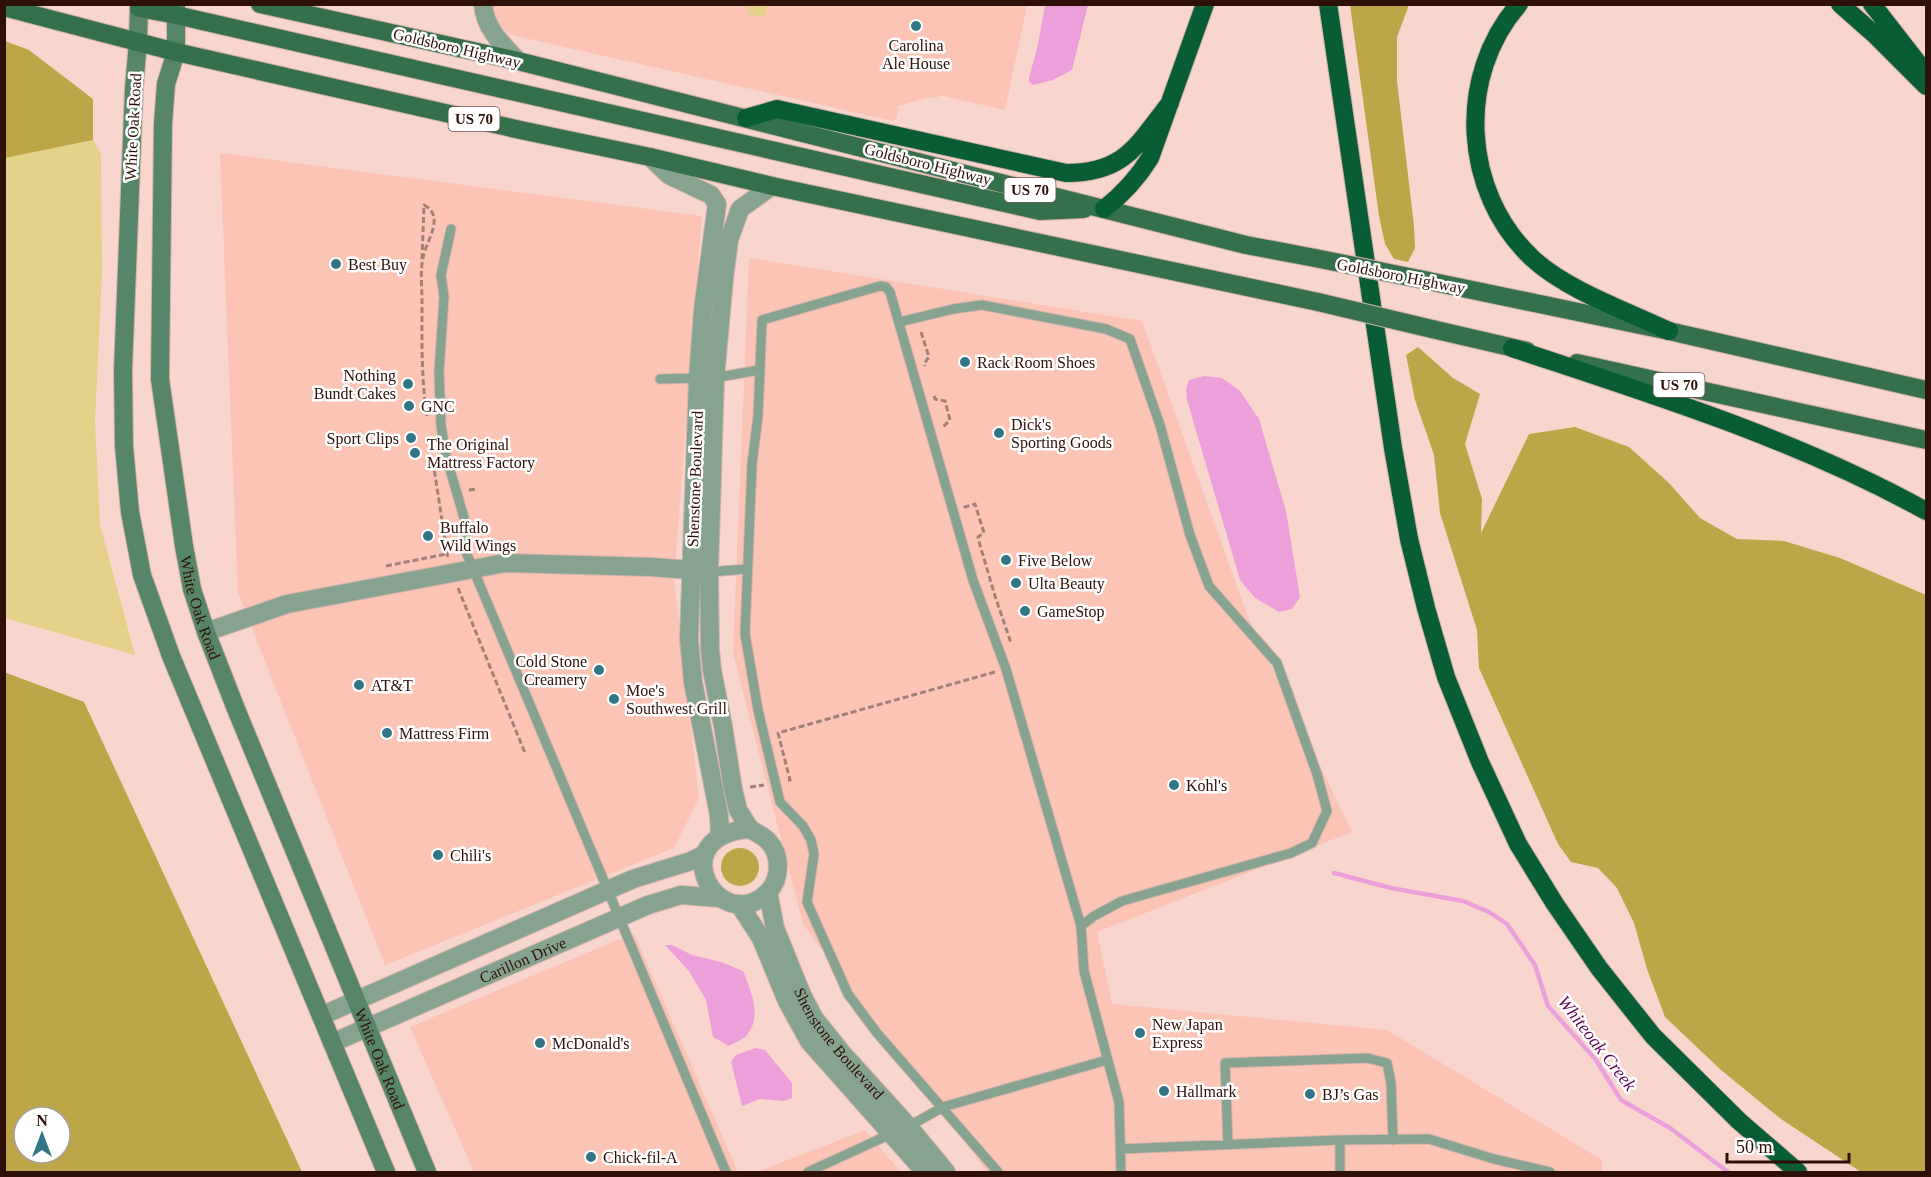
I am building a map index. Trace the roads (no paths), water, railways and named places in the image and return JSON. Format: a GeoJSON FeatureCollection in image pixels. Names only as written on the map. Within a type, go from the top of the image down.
{"type":"FeatureCollection","features":[{"type":"Feature","properties":{"kind":"highway"},"geometry":{"type":"LineString","coordinates":[[1104,209],[1136,180],[1150,158],[1205,4]]}},
{"type":"Feature","properties":{"kind":"highway"},"geometry":{"type":"LineString","coordinates":[[1329,4],[1392,448],[1409,539],[1446,676],[1480,762],[1518,844],[1555,904],[1599,968],[1653,1036],[1739,1121],[1798,1173]]}},
{"type":"Feature","properties":{"kind":"highway"},"geometry":{"type":"LineString","coordinates":[[1519,4],[1508,17],[1486,59],[1475,105],[1478,161],[1495,209],[1508,230],[1532,258],[1568,284],[1670,331]]}},
{"type":"Feature","properties":{"kind":"highway"},"geometry":{"type":"LineString","coordinates":[[1840,4],[1926,86]]}},
{"type":"Feature","properties":{"kind":"highway"},"geometry":{"type":"LineString","coordinates":[[1872,4],[1926,74]]}},
{"type":"Feature","properties":{"kind":"highway"},"geometry":{"type":"LineString","coordinates":[[746,118],[777,109],[1066,173],[1085,173],[1123,160],[1137,146],[1170,103]]}},
{"type":"Feature","properties":{"kind":"highway"},"geometry":{"type":"LineString","coordinates":[[1512,348],[1702,411],[1844,469],[1926,512]]}},
{"type":"Feature","properties":{"kind":"main road","name":"Goldsboro Highway"},"geometry":{"type":"LineString","coordinates":[[260,4],[518,61],[1246,245],[1670,331]]}},
{"type":"Feature","properties":{"kind":"main road"},"geometry":{"type":"LineString","coordinates":[[139,6],[176,10],[1040,211],[1104,209]]}},
{"type":"Feature","properties":{"kind":"main road","name":"White Oak Road"},"geometry":{"type":"LineString","coordinates":[[139,6],[123,371],[124,446],[130,512],[142,575],[171,656],[386,1173]]}},
{"type":"Feature","properties":{"kind":"main road","name":"US 70"},"geometry":{"type":"LineString","coordinates":[[4,7],[176,52],[525,131],[1318,302],[1512,348],[1926,440]]}},
{"type":"Feature","properties":{"kind":"main road","name":"White Oak Road"},"geometry":{"type":"LineString","coordinates":[[176,10],[176,52],[166,84],[164,124],[160,379],[192,589],[206,632],[427,1173]]}},
{"type":"Feature","properties":{"kind":"main road","name":"US 70"},"geometry":{"type":"LineString","coordinates":[[1670,331],[1926,390]]}},
{"type":"Feature","properties":{"kind":"street"},"geometry":{"type":"LineString","coordinates":[[483,4],[484,16],[493,34],[518,61]]}},
{"type":"Feature","properties":{"kind":"street","name":"Shenstone Boulevard"},"geometry":{"type":"LineString","coordinates":[[650,157],[669,175],[711,195],[717,204],[705,290],[706,378],[701,571],[712,670],[733,789],[738,810],[750,829]]}},
{"type":"Feature","properties":{"kind":"street","name":"Shenstone Boulevard"},"geometry":{"type":"LineString","coordinates":[[706,378],[729,240],[740,209],[772,186]]}},
{"type":"Feature","properties":{"kind":"street"},"geometry":{"type":"LineString","coordinates":[[206,632],[280,605],[505,563],[651,567],[701,571]]}},
{"type":"Feature","properties":{"kind":"street","name":"Shenstone Boulevard"},"geometry":{"type":"LineString","coordinates":[[701,571],[689,639],[693,682],[716,792],[720,836]]}},
{"type":"Feature","properties":{"kind":"street"},"geometry":{"type":"LineString","coordinates":[[750,829],[768,841],[776,855],[776,877],[768,892],[751,902],[739,904],[720,898],[709,886],[703,866],[705,854],[710,845],[720,836],[733,830],[750,829]]}},
{"type":"Feature","properties":{"kind":"street","name":"Carillon Drive"},"geometry":{"type":"LineString","coordinates":[[321,1016],[633,879],[691,861],[705,854]]}},
{"type":"Feature","properties":{"kind":"street","name":"Shenstone Boulevard"},"geometry":{"type":"LineString","coordinates":[[768,892],[775,928],[802,995],[814,1018],[946,1173]]}},
{"type":"Feature","properties":{"kind":"street","name":"Carillon Drive"},"geometry":{"type":"LineString","coordinates":[[332,1043],[648,904],[681,895],[720,898]]}},
{"type":"Feature","properties":{"kind":"street","name":"Shenstone Boulevard"},"geometry":{"type":"LineString","coordinates":[[739,904],[761,938],[787,1001],[808,1041],[925,1173]]}},
{"type":"Feature","properties":{"kind":"lane"},"geometry":{"type":"LineString","coordinates":[[451,229],[441,275],[444,297],[439,372],[441,425],[446,456],[465,521],[466,552],[726,1173]]}},
{"type":"Feature","properties":{"kind":"lane"},"geometry":{"type":"LineString","coordinates":[[999,1173],[878,1033],[848,994],[807,902],[814,854],[811,840],[803,826],[780,802],[758,710],[746,634],[747,569],[762,320],[880,286],[886,287],[890,292],[973,580],[1006,669],[1081,926],[1084,971],[1119,1102],[1121,1173]]}},
{"type":"Feature","properties":{"kind":"lane"},"geometry":{"type":"LineString","coordinates":[[899,322],[953,309],[982,305],[1106,329],[1131,339],[1160,425],[1190,535],[1209,586],[1277,663],[1317,774],[1327,811],[1312,843],[1292,853],[1122,901],[1081,926]]}},
{"type":"Feature","properties":{"kind":"lane"},"geometry":{"type":"LineString","coordinates":[[660,379],[706,378],[759,370]]}},
{"type":"Feature","properties":{"kind":"lane"},"geometry":{"type":"LineString","coordinates":[[701,571],[747,569]]}},
{"type":"Feature","properties":{"kind":"lane"},"geometry":{"type":"LineString","coordinates":[[1228,1144],[1225,1063],[1367,1058],[1387,1063],[1391,1083],[1392,1140]]}},
{"type":"Feature","properties":{"kind":"lane"},"geometry":{"type":"LineString","coordinates":[[808,1173],[909,1127],[943,1107],[1107,1060]]}},
{"type":"Feature","properties":{"kind":"lane"},"geometry":{"type":"LineString","coordinates":[[1120,1149],[1340,1140],[1429,1139],[1550,1173]]}},
{"type":"Feature","properties":{"kind":"lane"},"geometry":{"type":"LineString","coordinates":[[1340,1140],[1340,1173]]}},
{"type":"Feature","properties":{"kind":"waterway","name":"Whiteoak Creek"},"geometry":{"type":"LineString","coordinates":[[1334,873],[1391,888],[1463,901],[1489,912],[1507,924],[1535,965],[1548,1006],[1596,1060],[1621,1100],[1670,1128],[1728,1172]]}},
{"type":"Feature","properties":{"kind":"place","name":"Carolina Ale House"},"geometry":{"type":"Point","coordinates":[916,26]}},
{"type":"Feature","properties":{"kind":"place","name":"Best Buy"},"geometry":{"type":"Point","coordinates":[336,264]}},
{"type":"Feature","properties":{"kind":"place","name":"Rack Room Shoes"},"geometry":{"type":"Point","coordinates":[965,362]}},
{"type":"Feature","properties":{"kind":"place","name":"Nothing Bundt Cakes"},"geometry":{"type":"Point","coordinates":[408,384]}},
{"type":"Feature","properties":{"kind":"place","name":"GNC"},"geometry":{"type":"Point","coordinates":[409,406]}},
{"type":"Feature","properties":{"kind":"place","name":"Dick's Sporting Goods"},"geometry":{"type":"Point","coordinates":[999,433]}},
{"type":"Feature","properties":{"kind":"place","name":"Sport Clips"},"geometry":{"type":"Point","coordinates":[411,438]}},
{"type":"Feature","properties":{"kind":"place","name":"The Original Mattress Factory"},"geometry":{"type":"Point","coordinates":[415,453]}},
{"type":"Feature","properties":{"kind":"place","name":"Buffalo Wild Wings"},"geometry":{"type":"Point","coordinates":[428,536]}},
{"type":"Feature","properties":{"kind":"place","name":"Five Below"},"geometry":{"type":"Point","coordinates":[1006,560]}},
{"type":"Feature","properties":{"kind":"place","name":"Ulta Beauty"},"geometry":{"type":"Point","coordinates":[1016,583]}},
{"type":"Feature","properties":{"kind":"place","name":"GameStop"},"geometry":{"type":"Point","coordinates":[1025,611]}},
{"type":"Feature","properties":{"kind":"place","name":"Cold Stone Creamery"},"geometry":{"type":"Point","coordinates":[599,670]}},
{"type":"Feature","properties":{"kind":"place","name":"AT&T"},"geometry":{"type":"Point","coordinates":[359,685]}},
{"type":"Feature","properties":{"kind":"place","name":"Moe's Southwest Grill"},"geometry":{"type":"Point","coordinates":[614,699]}},
{"type":"Feature","properties":{"kind":"place","name":"Mattress Firm"},"geometry":{"type":"Point","coordinates":[387,733]}},
{"type":"Feature","properties":{"kind":"place","name":"Kohl's"},"geometry":{"type":"Point","coordinates":[1174,785]}},
{"type":"Feature","properties":{"kind":"place","name":"Chili's"},"geometry":{"type":"Point","coordinates":[438,855]}},
{"type":"Feature","properties":{"kind":"place","name":"New Japan Express"},"geometry":{"type":"Point","coordinates":[1140,1033]}},
{"type":"Feature","properties":{"kind":"place","name":"McDonald's"},"geometry":{"type":"Point","coordinates":[540,1043]}},
{"type":"Feature","properties":{"kind":"place","name":"Hallmark"},"geometry":{"type":"Point","coordinates":[1164,1091]}},
{"type":"Feature","properties":{"kind":"place","name":"BJ’s Gas"},"geometry":{"type":"Point","coordinates":[1310,1094]}},
{"type":"Feature","properties":{"kind":"place","name":"Chick-fil-A"},"geometry":{"type":"Point","coordinates":[591,1157]}}]}
